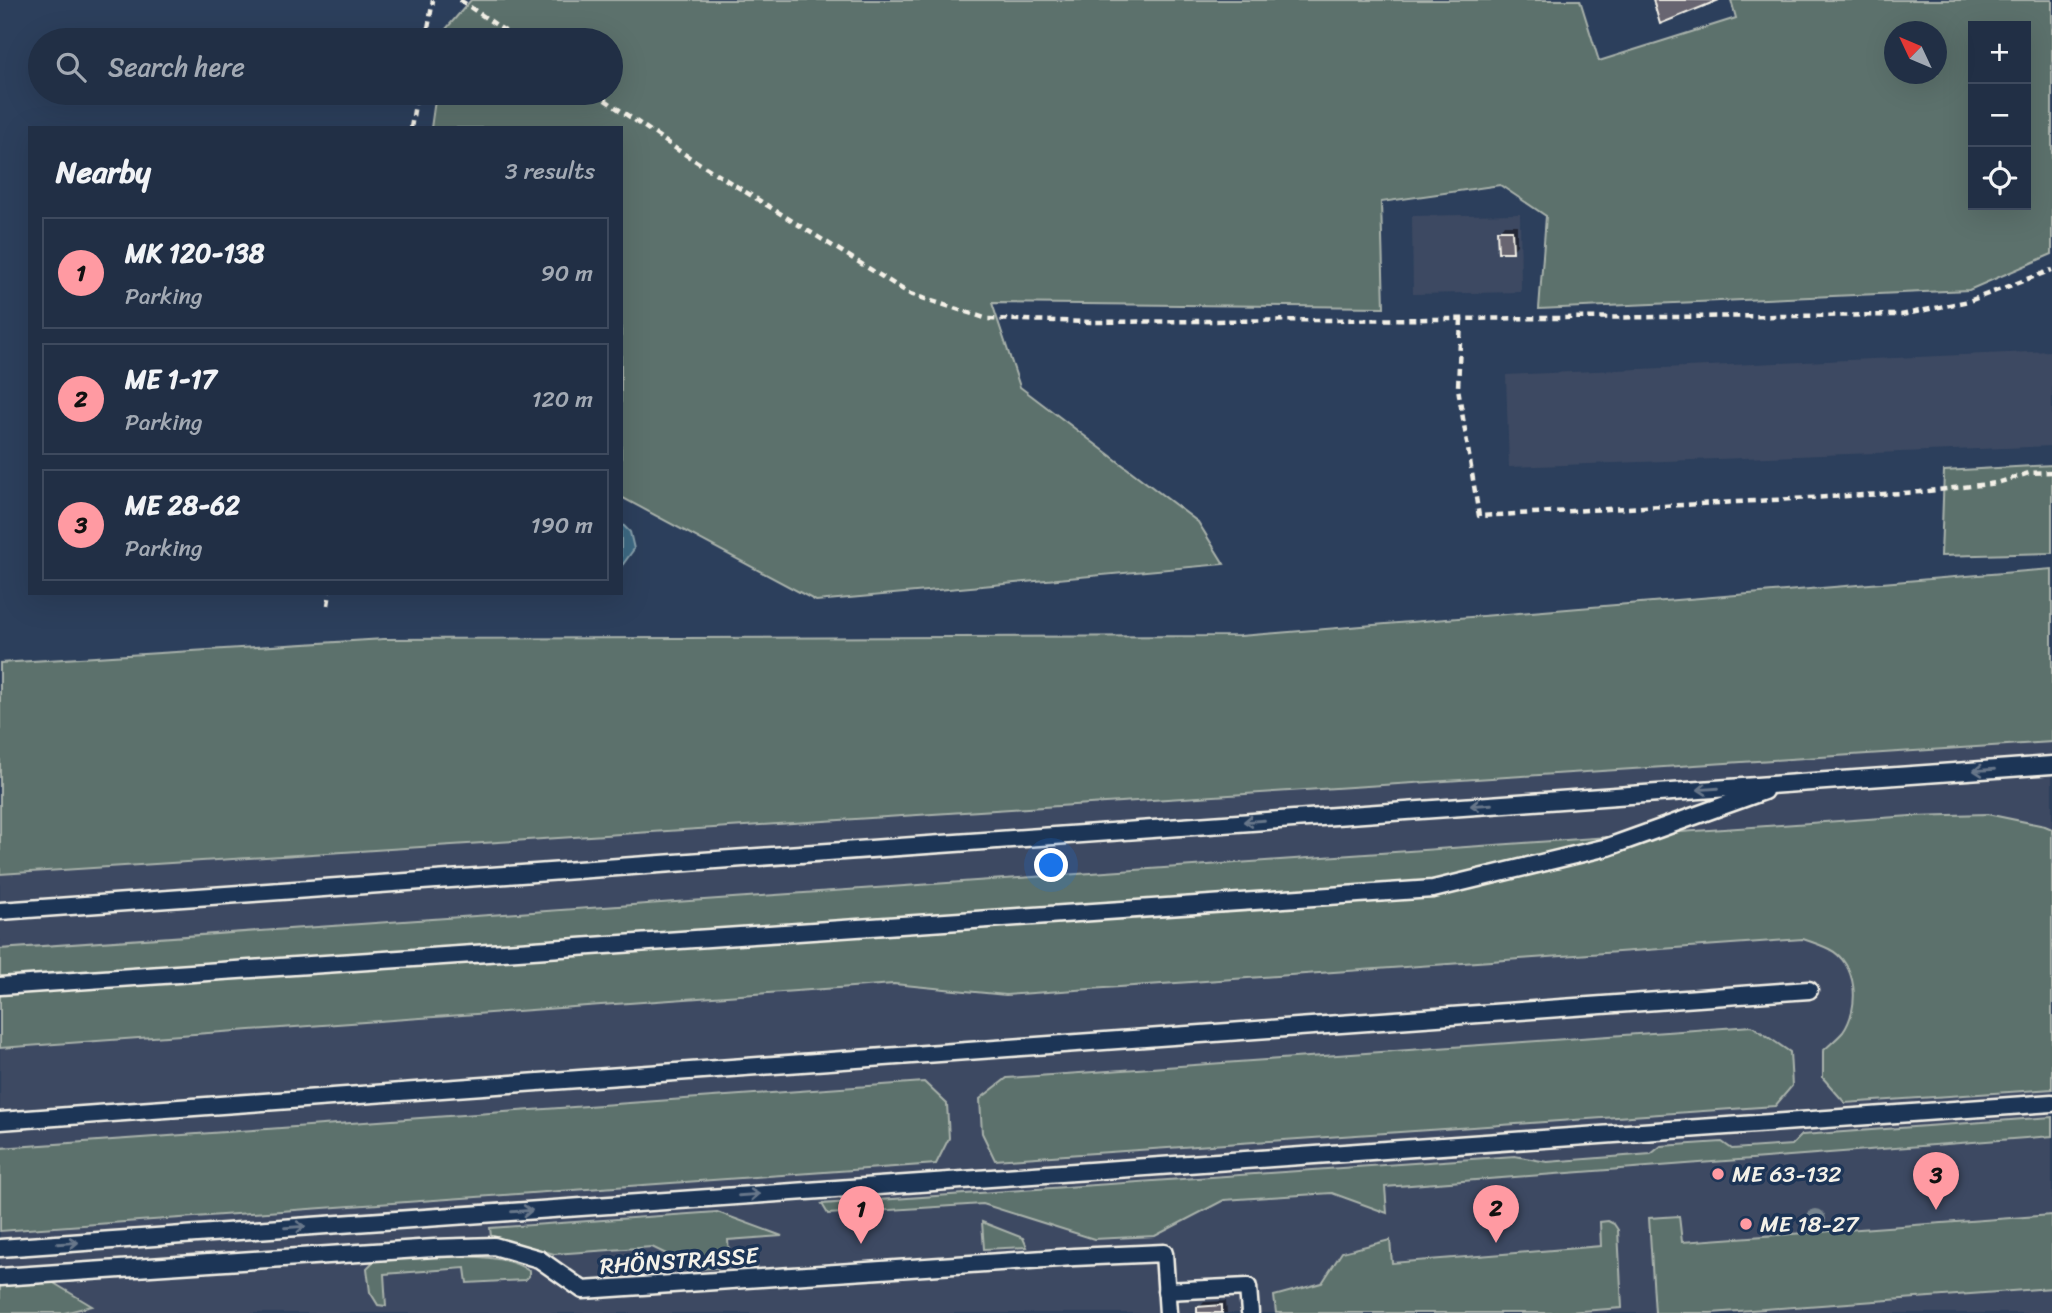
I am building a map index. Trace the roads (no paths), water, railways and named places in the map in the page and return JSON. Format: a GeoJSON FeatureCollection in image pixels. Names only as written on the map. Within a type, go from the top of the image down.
{"type":"FeatureCollection","features":[{"type":"Feature","properties":{"kind":"lane"},"geometry":{"type":"LineString","coordinates":[[0,911],[2052,765]]}},
{"type":"Feature","properties":{"kind":"lane"},"geometry":{"type":"LineString","coordinates":[[0,986],[1433,889],[1608,847],[1784,784]]}},
{"type":"Feature","properties":{"kind":"lane"},"geometry":{"type":"LineString","coordinates":[[0,1121],[1809,990]]}},
{"type":"Feature","properties":{"kind":"lane"},"geometry":{"type":"LineString","coordinates":[[0,1248],[2052,1103]]}},
{"type":"Feature","properties":{"kind":"lane","name":"RHÖNSTRASSE"},"geometry":{"type":"LineString","coordinates":[[0,1277],[494,1246],[538,1259],[583,1290],[1164,1253],[1166,1291]]}},
{"type":"Feature","properties":{"kind":"lane"},"geometry":{"type":"LineString","coordinates":[[1168,1313],[1166,1291],[1248,1287],[1250,1313]]}},
{"type":"Feature","properties":{"kind":"place","name":"ME 63-132"},"geometry":{"type":"Point","coordinates":[1718,1174]}},
{"type":"Feature","properties":{"kind":"place","name":"ME 28-62"},"geometry":{"type":"Point","coordinates":[1936,1210]}},
{"type":"Feature","properties":{"kind":"place","name":"ME 18-27"},"geometry":{"type":"Point","coordinates":[1746,1224]}},
{"type":"Feature","properties":{"kind":"place","name":"ME 1-17"},"geometry":{"type":"Point","coordinates":[1496,1243]}},
{"type":"Feature","properties":{"kind":"place","name":"MK 120-138"},"geometry":{"type":"Point","coordinates":[861,1244]}}]}
